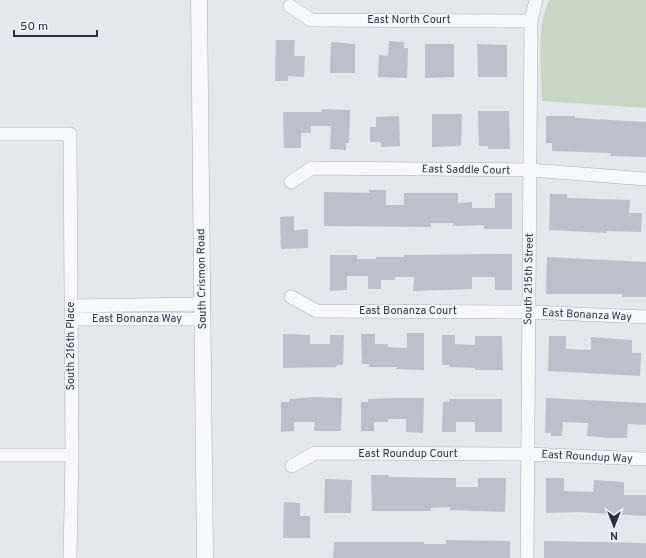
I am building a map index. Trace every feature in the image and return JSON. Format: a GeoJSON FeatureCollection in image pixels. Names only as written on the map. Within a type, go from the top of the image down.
{"type":"FeatureCollection","features":[{"type":"Feature","properties":{"kind":"street","name":"South Crismon Road"},"geometry":{"type":"LineString","coordinates":[[199,0],[205,558]]}},
{"type":"Feature","properties":{"kind":"street","name":"South 215th Street"},"geometry":{"type":"LineString","coordinates":[[527,558],[531,21],[536,0]]}},
{"type":"Feature","properties":{"kind":"street","name":"East North Court"},"geometry":{"type":"LineString","coordinates":[[290,6],[311,20],[531,21]]}},
{"type":"Feature","properties":{"kind":"street","name":"South 216th Place"},"geometry":{"type":"LineString","coordinates":[[0,134],[70,134],[72,455],[70,558]]}},
{"type":"Feature","properties":{"kind":"street","name":"East Saddle Court"},"geometry":{"type":"LineString","coordinates":[[290,182],[312,168],[530,170],[646,179]]}},
{"type":"Feature","properties":{"kind":"street","name":"East Bonanza Court"},"geometry":{"type":"LineString","coordinates":[[291,297],[317,311],[528,312]]}},
{"type":"Feature","properties":{"kind":"street","name":"East Bonanza Way"},"geometry":{"type":"LineString","coordinates":[[71,313],[202,311]]}},
{"type":"Feature","properties":{"kind":"street","name":"East Bonanza Way"},"geometry":{"type":"LineString","coordinates":[[528,312],[646,317]]}},
{"type":"Feature","properties":{"kind":"street","name":"East Roundup Court"},"geometry":{"type":"LineString","coordinates":[[292,466],[315,453],[527,454]]}},
{"type":"Feature","properties":{"kind":"street","name":"East Roundup Way"},"geometry":{"type":"LineString","coordinates":[[527,454],[646,459]]}},
{"type":"Feature","properties":{"kind":"street"},"geometry":{"type":"LineString","coordinates":[[0,455],[72,455]]}},
{"type":"Feature","properties":{"kind":"green space"},"geometry":{"type":"Polygon","coordinates":[[[549,0],[646,0],[646,108],[542,101],[540,49],[542,23],[549,0]]]}},
{"type":"Feature","properties":{"kind":"building"},"geometry":{"type":"Polygon","coordinates":[[[276,40],[295,40],[294,56],[305,56],[304,77],[288,76],[288,81],[275,81],[276,40]]]}},
{"type":"Feature","properties":{"kind":"building"},"geometry":{"type":"Polygon","coordinates":[[[389,41],[404,42],[404,48],[408,48],[407,78],[378,77],[379,55],[388,56],[389,41]]]}},
{"type":"Feature","properties":{"kind":"building"},"geometry":{"type":"Polygon","coordinates":[[[331,42],[355,44],[355,73],[330,73],[331,42]]]}},
{"type":"Feature","properties":{"kind":"building"},"geometry":{"type":"Polygon","coordinates":[[[425,44],[454,44],[454,77],[425,78],[425,44]]]}},
{"type":"Feature","properties":{"kind":"building"},"geometry":{"type":"Polygon","coordinates":[[[477,44],[507,45],[507,77],[478,77],[477,44]]]}},
{"type":"Feature","properties":{"kind":"building"},"geometry":{"type":"Polygon","coordinates":[[[322,109],[350,110],[349,143],[346,143],[346,150],[330,149],[331,126],[311,126],[311,133],[301,133],[301,148],[284,148],[283,112],[322,112],[322,109]]]}},
{"type":"Feature","properties":{"kind":"building"},"geometry":{"type":"Polygon","coordinates":[[[478,111],[509,111],[510,149],[488,149],[488,146],[479,146],[478,111]]]}},
{"type":"Feature","properties":{"kind":"building"},"geometry":{"type":"Polygon","coordinates":[[[432,114],[462,114],[461,146],[432,147],[432,114]]]}},
{"type":"Feature","properties":{"kind":"building"},"geometry":{"type":"Polygon","coordinates":[[[399,116],[400,146],[381,147],[381,142],[370,142],[370,127],[376,127],[376,117],[399,116]]]}},
{"type":"Feature","properties":{"kind":"building"},"geometry":{"type":"Polygon","coordinates":[[[546,116],[575,116],[575,118],[646,122],[646,157],[610,156],[611,153],[552,151],[552,143],[546,143],[546,116]]]}},
{"type":"Feature","properties":{"kind":"building"},"geometry":{"type":"Polygon","coordinates":[[[369,190],[386,190],[386,205],[404,205],[404,193],[458,193],[458,203],[472,202],[472,208],[495,208],[495,193],[512,193],[512,229],[484,229],[484,225],[453,226],[453,223],[431,223],[431,227],[324,226],[324,192],[369,193],[369,190]]]}},
{"type":"Feature","properties":{"kind":"building"},"geometry":{"type":"Polygon","coordinates":[[[550,194],[567,194],[567,198],[630,200],[629,213],[642,213],[641,232],[607,231],[607,233],[549,230],[550,194]]]}},
{"type":"Feature","properties":{"kind":"building"},"geometry":{"type":"Polygon","coordinates":[[[294,216],[294,230],[308,229],[308,248],[281,249],[280,217],[294,216]]]}},
{"type":"Feature","properties":{"kind":"building"},"geometry":{"type":"Polygon","coordinates":[[[512,254],[512,290],[495,290],[495,277],[472,277],[472,289],[413,291],[414,277],[395,277],[395,280],[381,280],[381,289],[368,289],[368,276],[347,276],[347,290],[330,291],[330,255],[357,255],[357,259],[376,259],[376,257],[404,257],[404,255],[512,254]]]}},
{"type":"Feature","properties":{"kind":"building"},"geometry":{"type":"Polygon","coordinates":[[[547,257],[646,262],[646,297],[622,297],[622,294],[546,294],[547,257]]]}},
{"type":"Feature","properties":{"kind":"building"},"geometry":{"type":"Polygon","coordinates":[[[407,333],[424,333],[424,370],[396,369],[397,367],[369,367],[369,364],[362,364],[361,334],[375,334],[375,344],[388,344],[388,347],[407,348],[407,333]]]}},
{"type":"Feature","properties":{"kind":"building"},"geometry":{"type":"Polygon","coordinates":[[[283,334],[310,335],[310,344],[330,344],[330,335],[344,335],[343,365],[337,365],[336,367],[283,368],[283,334]]]}},
{"type":"Feature","properties":{"kind":"building"},"geometry":{"type":"Polygon","coordinates":[[[442,335],[455,335],[455,344],[475,345],[475,336],[502,336],[503,370],[475,370],[475,368],[449,367],[449,365],[442,365],[442,335]]]}},
{"type":"Feature","properties":{"kind":"building"},"geometry":{"type":"Polygon","coordinates":[[[549,336],[566,336],[566,349],[591,350],[591,337],[632,340],[632,353],[641,353],[640,376],[548,371],[549,336]]]}},
{"type":"Feature","properties":{"kind":"building"},"geometry":{"type":"Polygon","coordinates":[[[315,397],[342,398],[341,431],[314,431],[315,422],[294,422],[294,431],[281,432],[281,402],[289,402],[289,399],[315,397]]]}},
{"type":"Feature","properties":{"kind":"building"},"geometry":{"type":"Polygon","coordinates":[[[424,398],[423,433],[406,432],[406,419],[388,419],[388,422],[374,422],[374,431],[361,431],[361,402],[368,402],[368,399],[424,398]]]}},
{"type":"Feature","properties":{"kind":"building"},"geometry":{"type":"Polygon","coordinates":[[[546,398],[646,403],[646,425],[628,424],[627,438],[610,438],[587,436],[588,423],[563,422],[562,436],[551,436],[551,433],[545,433],[546,398]]]}},
{"type":"Feature","properties":{"kind":"building"},"geometry":{"type":"Polygon","coordinates":[[[449,399],[502,399],[502,432],[475,432],[475,422],[456,422],[456,432],[442,432],[443,402],[449,402],[449,399]]]}},
{"type":"Feature","properties":{"kind":"building"},"geometry":{"type":"Polygon","coordinates":[[[371,475],[389,475],[389,477],[456,478],[456,487],[478,487],[478,478],[506,478],[505,512],[450,510],[450,507],[431,508],[431,511],[372,511],[371,475]]]}},
{"type":"Feature","properties":{"kind":"building"},"geometry":{"type":"Polygon","coordinates":[[[546,478],[564,478],[564,491],[593,492],[594,480],[624,482],[624,495],[646,495],[646,516],[578,512],[546,513],[546,478]]]}},
{"type":"Feature","properties":{"kind":"building"},"geometry":{"type":"Polygon","coordinates":[[[325,479],[352,480],[351,513],[324,513],[325,479]]]}},
{"type":"Feature","properties":{"kind":"building"},"geometry":{"type":"Polygon","coordinates":[[[284,502],[300,503],[300,516],[310,516],[310,538],[283,538],[284,502]]]}},
{"type":"Feature","properties":{"kind":"building"},"geometry":{"type":"Polygon","coordinates":[[[446,540],[510,541],[510,558],[333,558],[334,542],[424,542],[424,544],[446,544],[446,540]]]}},
{"type":"Feature","properties":{"kind":"building"},"geometry":{"type":"Polygon","coordinates":[[[544,541],[646,543],[646,558],[544,558],[544,541]]]}}]}
